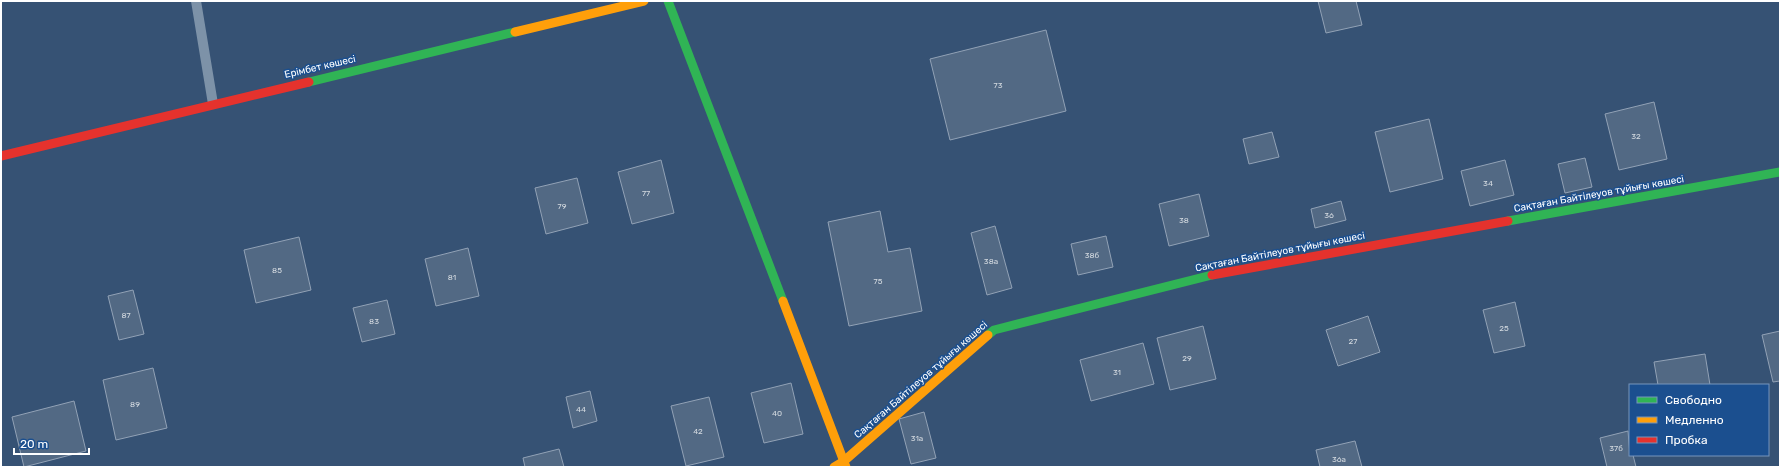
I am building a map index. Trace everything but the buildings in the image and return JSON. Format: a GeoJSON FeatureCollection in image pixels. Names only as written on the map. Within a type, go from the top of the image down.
{"type":"FeatureCollection","features":[{"type":"Feature","properties":{"kind":"street","name":"Ерімбет көшесі"},"geometry":{"type":"LineString","coordinates":[[1,156],[644,1]]}},
{"type":"Feature","properties":{"kind":"street"},"geometry":{"type":"LineString","coordinates":[[668,1],[845,464]]}},
{"type":"Feature","properties":{"kind":"street","name":"Сақтаған Байтілеуов тұйығы көшесі"},"geometry":{"type":"LineString","coordinates":[[834,467],[845,464],[994,330],[1210,275],[1780,172]]}},
{"type":"Feature","properties":{"kind":"lane"},"geometry":{"type":"LineString","coordinates":[[196,1],[213,104]]}},
{"type":"Feature","properties":{"kind":"traffic: fast"},"geometry":{"type":"LineString","coordinates":[[668,1],[783,301]]}},
{"type":"Feature","properties":{"kind":"traffic: fast"},"geometry":{"type":"LineString","coordinates":[[309,82],[515,32]]}},
{"type":"Feature","properties":{"kind":"traffic: fast"},"geometry":{"type":"LineString","coordinates":[[1508,221],[1780,172]]}},
{"type":"Feature","properties":{"kind":"traffic: fast"},"geometry":{"type":"LineString","coordinates":[[988,335],[994,330],[1212,275]]}},
{"type":"Feature","properties":{"kind":"traffic: slow"},"geometry":{"type":"LineString","coordinates":[[515,32],[644,1]]}},
{"type":"Feature","properties":{"kind":"traffic: slow"},"geometry":{"type":"LineString","coordinates":[[783,301],[846,467]]}},
{"type":"Feature","properties":{"kind":"traffic: slow"},"geometry":{"type":"LineString","coordinates":[[834,467],[844,461],[988,335]]}},
{"type":"Feature","properties":{"kind":"traffic: jam"},"geometry":{"type":"LineString","coordinates":[[1,156],[309,82]]}},
{"type":"Feature","properties":{"kind":"traffic: jam"},"geometry":{"type":"LineString","coordinates":[[1212,275],[1508,221]]}}]}
